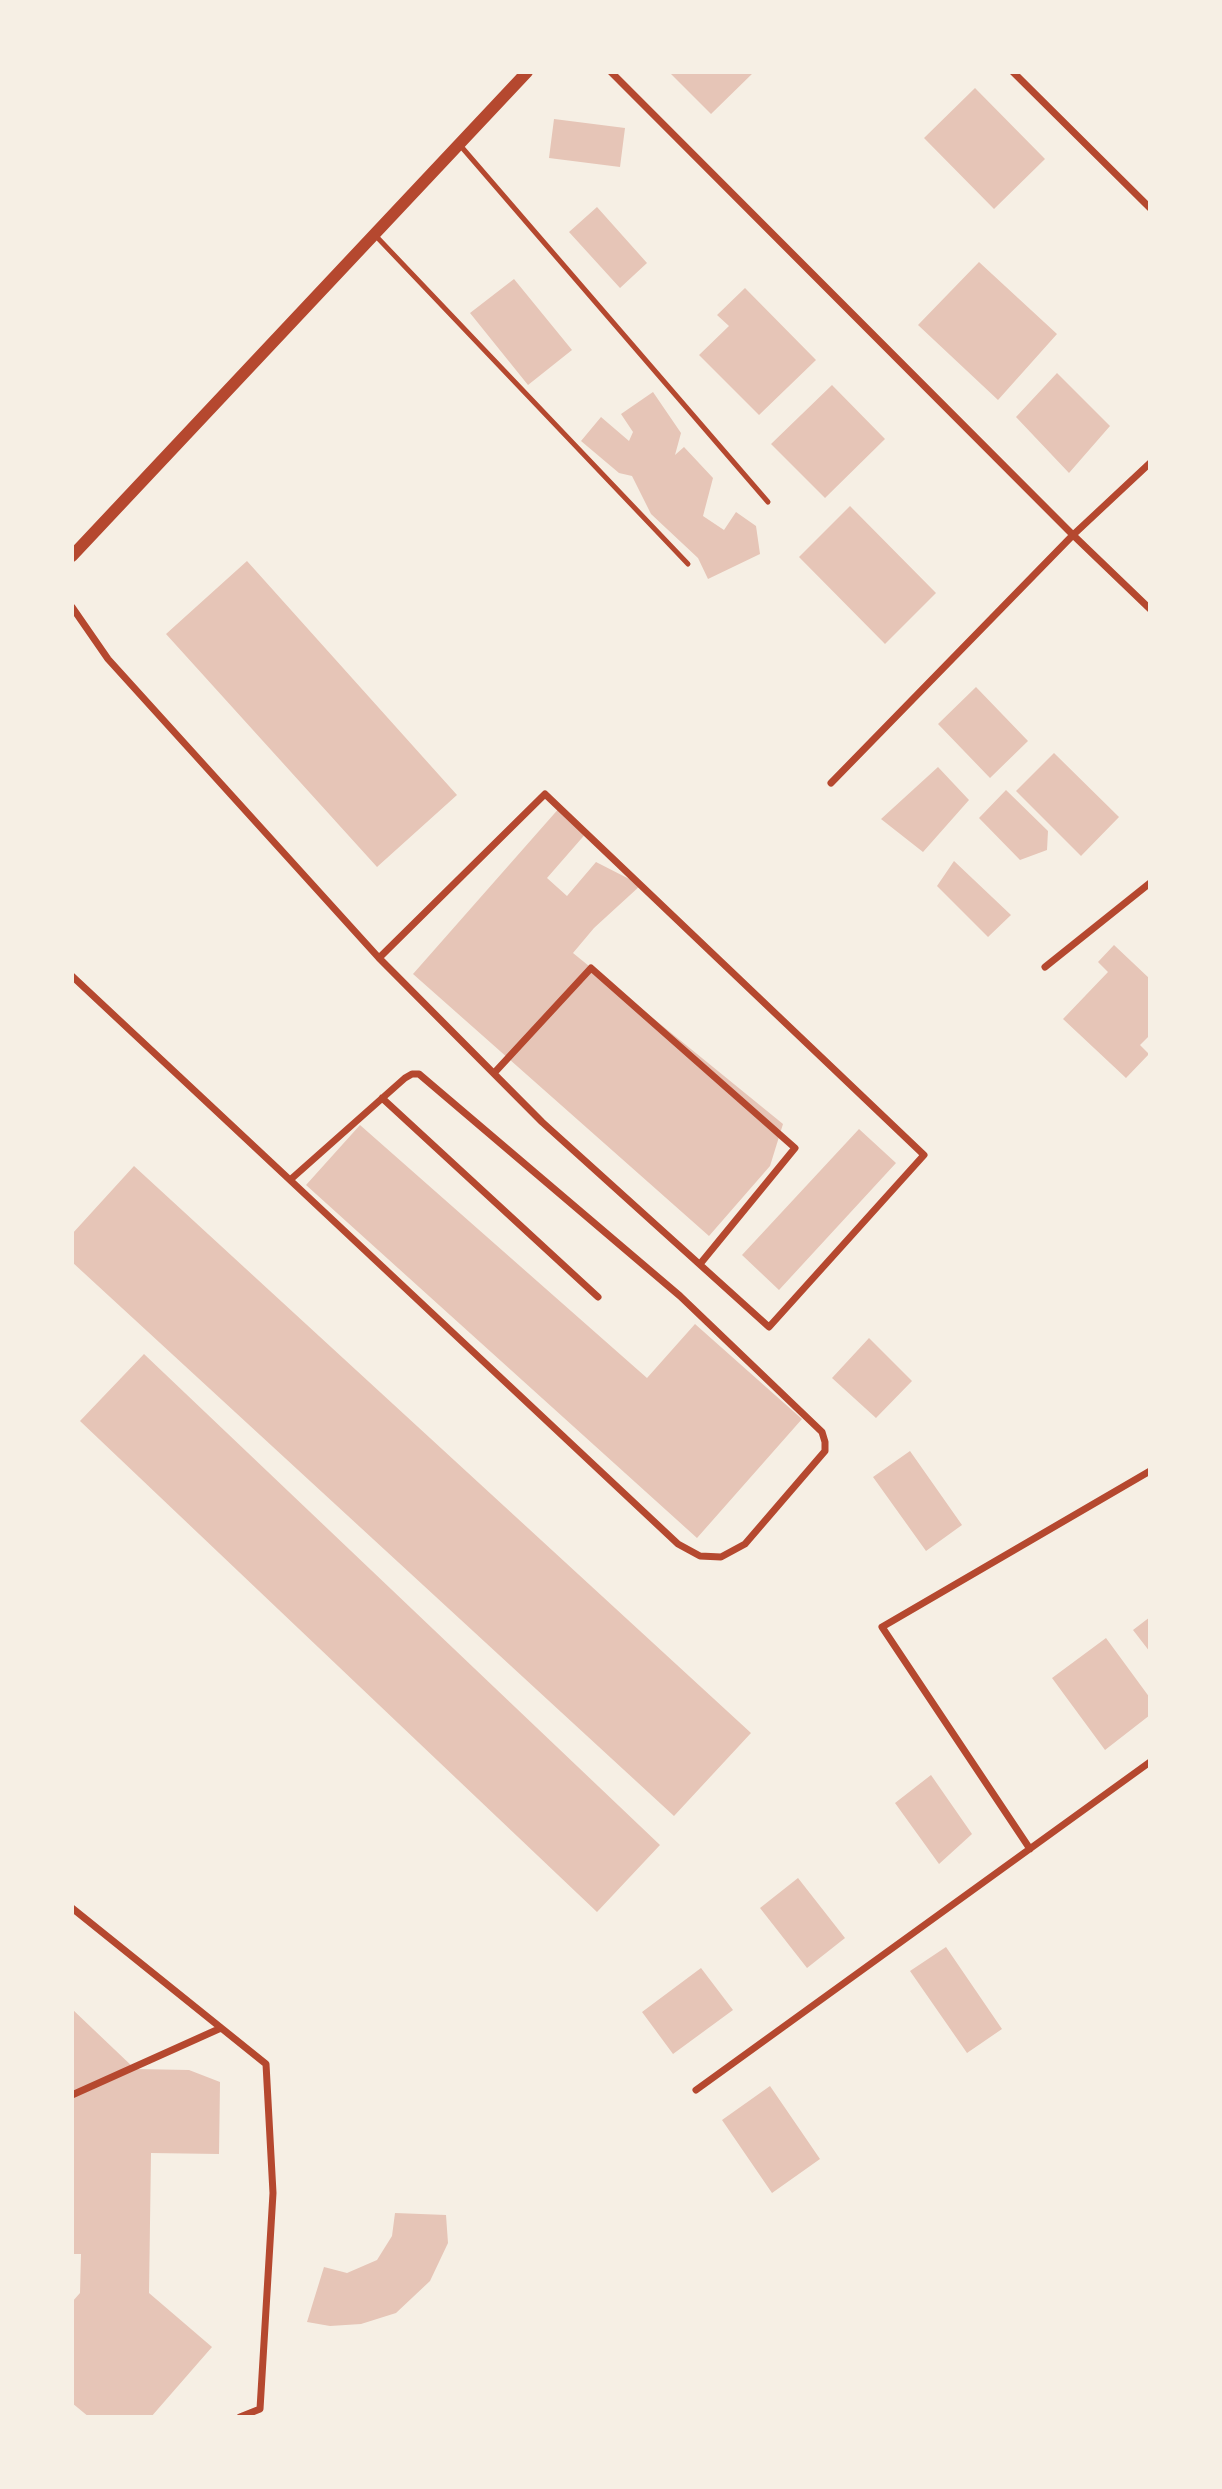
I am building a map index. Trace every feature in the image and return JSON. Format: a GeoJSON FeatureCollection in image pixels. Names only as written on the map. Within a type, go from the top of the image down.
{"type":"FeatureCollection","features":[{"type":"Feature","properties":{"kind":"street"},"geometry":{"type":"LineString","coordinates":[[72,556],[527,72]]}},
{"type":"Feature","properties":{"kind":"street"},"geometry":{"type":"LineString","coordinates":[[611,72],[1073,536],[1150,609]]}},
{"type":"Feature","properties":{"kind":"street"},"geometry":{"type":"LineString","coordinates":[[1013,72],[1150,208]]}},
{"type":"Feature","properties":{"kind":"street"},"geometry":{"type":"LineString","coordinates":[[831,783],[1073,536],[1150,463]]}},
{"type":"Feature","properties":{"kind":"street"},"geometry":{"type":"LineString","coordinates":[[72,607],[108,659],[379,958],[542,1122],[769,1327],[924,1155],[545,794],[379,958]]}},
{"type":"Feature","properties":{"kind":"street"},"geometry":{"type":"LineString","coordinates":[[1045,967],[1150,883]]}},
{"type":"Feature","properties":{"kind":"street"},"geometry":{"type":"LineString","coordinates":[[494,1073],[592,968],[795,1149],[700,1264]]}},
{"type":"Feature","properties":{"kind":"street"},"geometry":{"type":"LineString","coordinates":[[72,976],[678,1544],[700,1556],[721,1557],[745,1544],[825,1451],[822,1432],[680,1296],[419,1074],[412,1074],[382,1098],[290,1180]]}},
{"type":"Feature","properties":{"kind":"street"},"geometry":{"type":"LineString","coordinates":[[382,1098],[598,1297]]}},
{"type":"Feature","properties":{"kind":"street"},"geometry":{"type":"LineString","coordinates":[[1030,1849],[882,1627],[1150,1471]]}},
{"type":"Feature","properties":{"kind":"street"},"geometry":{"type":"LineString","coordinates":[[696,2090],[1150,1762]]}},
{"type":"Feature","properties":{"kind":"street"},"geometry":{"type":"LineString","coordinates":[[72,1908],[266,2064],[273,2193],[260,2409],[240,2417]]}},
{"type":"Feature","properties":{"kind":"street"},"geometry":{"type":"LineString","coordinates":[[72,2095],[221,2028]]}},
{"type":"Feature","properties":{"kind":"lane"},"geometry":{"type":"LineString","coordinates":[[459,144],[768,502]]}},
{"type":"Feature","properties":{"kind":"lane"},"geometry":{"type":"LineString","coordinates":[[374,234],[688,564]]}},
{"type":"Feature","properties":{"kind":"building"},"geometry":{"type":"Polygon","coordinates":[[[669,72],[754,72],[711,114],[669,72]]]}},
{"type":"Feature","properties":{"kind":"building"},"geometry":{"type":"Polygon","coordinates":[[[975,88],[1045,159],[994,209],[924,138],[975,88]]]}},
{"type":"Feature","properties":{"kind":"building"},"geometry":{"type":"Polygon","coordinates":[[[554,119],[625,128],[620,167],[549,158],[554,119]]]}},
{"type":"Feature","properties":{"kind":"building"},"geometry":{"type":"Polygon","coordinates":[[[597,207],[647,263],[620,288],[569,232],[597,207]]]}},
{"type":"Feature","properties":{"kind":"building"},"geometry":{"type":"Polygon","coordinates":[[[979,262],[1057,334],[998,400],[918,325],[979,262]]]}},
{"type":"Feature","properties":{"kind":"building"},"geometry":{"type":"Polygon","coordinates":[[[514,279],[572,350],[528,385],[470,313],[514,279]]]}},
{"type":"Feature","properties":{"kind":"building"},"geometry":{"type":"Polygon","coordinates":[[[745,288],[816,360],[759,415],[699,355],[729,326],[717,315],[745,288]]]}},
{"type":"Feature","properties":{"kind":"building"},"geometry":{"type":"Polygon","coordinates":[[[1057,373],[1110,426],[1069,473],[1016,417],[1057,373]]]}},
{"type":"Feature","properties":{"kind":"building"},"geometry":{"type":"Polygon","coordinates":[[[832,385],[885,439],[825,498],[771,444],[832,385]]]}},
{"type":"Feature","properties":{"kind":"building"},"geometry":{"type":"Polygon","coordinates":[[[653,392],[681,433],[675,455],[684,447],[713,478],[703,516],[724,530],[736,512],[756,526],[760,554],[708,579],[698,558],[651,514],[632,476],[619,473],[581,441],[601,417],[629,441],[633,432],[621,414],[653,392]]]}},
{"type":"Feature","properties":{"kind":"building"},"geometry":{"type":"Polygon","coordinates":[[[850,506],[936,593],[885,644],[799,557],[850,506]]]}},
{"type":"Feature","properties":{"kind":"building"},"geometry":{"type":"Polygon","coordinates":[[[247,561],[457,795],[377,867],[166,634],[247,561]]]}},
{"type":"Feature","properties":{"kind":"building"},"geometry":{"type":"Polygon","coordinates":[[[976,687],[1028,741],[990,778],[938,724],[976,687]]]}},
{"type":"Feature","properties":{"kind":"building"},"geometry":{"type":"Polygon","coordinates":[[[1054,753],[1119,817],[1081,856],[1016,791],[1054,753]]]}},
{"type":"Feature","properties":{"kind":"building"},"geometry":{"type":"Polygon","coordinates":[[[938,767],[969,800],[923,852],[881,819],[938,767]]]}},
{"type":"Feature","properties":{"kind":"building"},"geometry":{"type":"Polygon","coordinates":[[[1006,790],[1048,831],[1047,850],[1020,860],[979,818],[1006,790]]]}},
{"type":"Feature","properties":{"kind":"building"},"geometry":{"type":"Polygon","coordinates":[[[561,806],[588,831],[547,878],[567,896],[596,862],[641,885],[594,928],[573,953],[783,1124],[770,1166],[709,1236],[413,974],[561,806]]]}},
{"type":"Feature","properties":{"kind":"building"},"geometry":{"type":"Polygon","coordinates":[[[954,861],[1011,915],[988,937],[937,886],[954,861]]]}},
{"type":"Feature","properties":{"kind":"building"},"geometry":{"type":"Polygon","coordinates":[[[1114,945],[1150,979],[1150,1035],[1140,1045],[1149,1054],[1126,1078],[1063,1019],[1108,972],[1098,962],[1114,945]]]}},
{"type":"Feature","properties":{"kind":"building"},"geometry":{"type":"Polygon","coordinates":[[[360,1125],[647,1378],[695,1324],[802,1419],[697,1538],[306,1185],[360,1125]]]}},
{"type":"Feature","properties":{"kind":"building"},"geometry":{"type":"Polygon","coordinates":[[[859,1129],[896,1163],[779,1290],[742,1255],[859,1129]]]}},
{"type":"Feature","properties":{"kind":"building"},"geometry":{"type":"Polygon","coordinates":[[[134,1166],[751,1733],[674,1816],[72,1262],[72,1234],[134,1166]]]}},
{"type":"Feature","properties":{"kind":"building"},"geometry":{"type":"Polygon","coordinates":[[[869,1338],[912,1381],[876,1418],[832,1378],[869,1338]]]}},
{"type":"Feature","properties":{"kind":"building"},"geometry":{"type":"Polygon","coordinates":[[[144,1354],[660,1845],[597,1912],[80,1421],[144,1354]]]}},
{"type":"Feature","properties":{"kind":"building"},"geometry":{"type":"Polygon","coordinates":[[[910,1451],[962,1525],[926,1551],[873,1477],[910,1451]]]}},
{"type":"Feature","properties":{"kind":"building"},"geometry":{"type":"Polygon","coordinates":[[[1150,1617],[1150,1652],[1133,1630],[1150,1617]]]}},
{"type":"Feature","properties":{"kind":"building"},"geometry":{"type":"Polygon","coordinates":[[[1106,1638],[1150,1698],[1150,1715],[1105,1750],[1052,1678],[1106,1638]]]}},
{"type":"Feature","properties":{"kind":"building"},"geometry":{"type":"Polygon","coordinates":[[[931,1775],[972,1834],[939,1864],[895,1803],[931,1775]]]}},
{"type":"Feature","properties":{"kind":"building"},"geometry":{"type":"Polygon","coordinates":[[[798,1878],[845,1938],[807,1968],[760,1908],[798,1878]]]}},
{"type":"Feature","properties":{"kind":"building"},"geometry":{"type":"Polygon","coordinates":[[[946,1947],[1002,2029],[967,2053],[910,1971],[946,1947]]]}},
{"type":"Feature","properties":{"kind":"building"},"geometry":{"type":"Polygon","coordinates":[[[701,1968],[733,2010],[673,2054],[642,2012],[701,1968]]]}},
{"type":"Feature","properties":{"kind":"building"},"geometry":{"type":"Polygon","coordinates":[[[72,2009],[135,2069],[189,2070],[220,2082],[219,2154],[151,2153],[149,2293],[212,2347],[151,2417],[89,2417],[72,2403],[72,2302],[80,2293],[81,2254],[72,2254],[72,2009]]]}},
{"type":"Feature","properties":{"kind":"building"},"geometry":{"type":"Polygon","coordinates":[[[770,2086],[820,2159],[772,2193],[722,2120],[770,2086]]]}},
{"type":"Feature","properties":{"kind":"building"},"geometry":{"type":"Polygon","coordinates":[[[395,2213],[446,2215],[448,2243],[430,2281],[396,2313],[361,2324],[330,2326],[307,2322],[324,2267],[347,2273],[377,2260],[392,2236],[395,2213]]]}}]}
